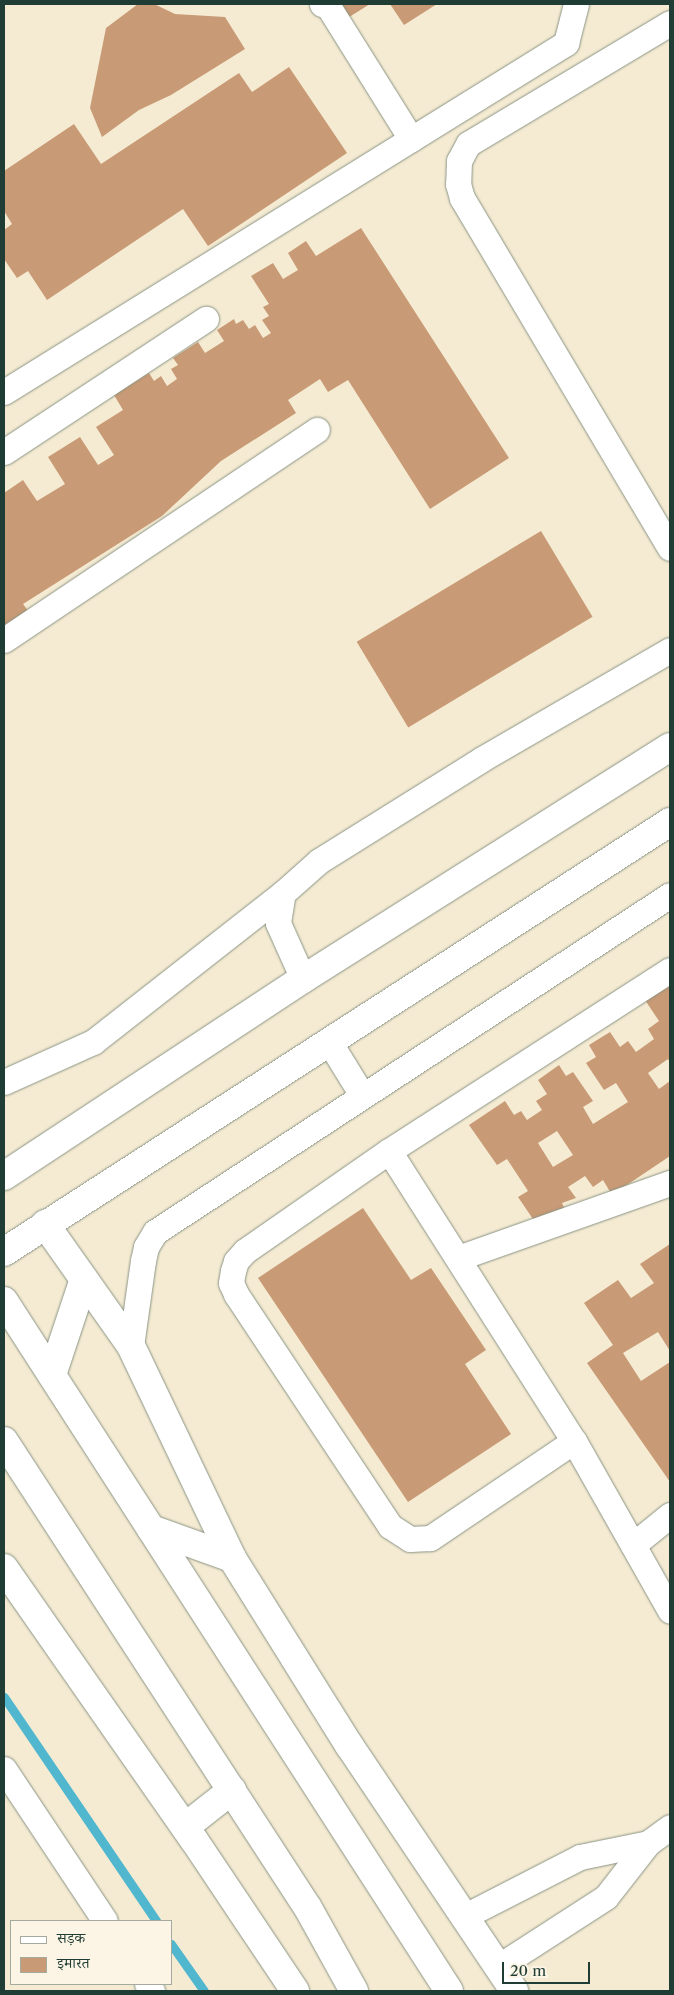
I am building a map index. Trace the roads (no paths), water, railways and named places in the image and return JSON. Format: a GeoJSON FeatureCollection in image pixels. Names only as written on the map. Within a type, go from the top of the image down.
{"type":"FeatureCollection","features":[{"type":"Feature","properties":{"kind":"street"},"geometry":{"type":"LineString","coordinates":[[322,4],[328,6],[411,139]]}},
{"type":"Feature","properties":{"kind":"street"},"geometry":{"type":"LineString","coordinates":[[4,392],[566,43],[576,4]]}},
{"type":"Feature","properties":{"kind":"street"},"geometry":{"type":"LineString","coordinates":[[670,23],[468,144],[459,161],[458,184],[467,207],[670,548]]}},
{"type":"Feature","properties":{"kind":"street"},"geometry":{"type":"LineString","coordinates":[[4,452],[206,319]]}},
{"type":"Feature","properties":{"kind":"street"},"geometry":{"type":"LineString","coordinates":[[4,640],[317,430]]}},
{"type":"Feature","properties":{"kind":"street"},"geometry":{"type":"LineString","coordinates":[[4,1082],[93,1042],[335,850],[482,759],[670,650]]}},
{"type":"Feature","properties":{"kind":"street"},"geometry":{"type":"LineString","coordinates":[[4,1176],[302,979],[670,747]]}},
{"type":"Feature","properties":{"kind":"street"},"geometry":{"type":"LineString","coordinates":[[4,1252],[670,822]]}},
{"type":"Feature","properties":{"kind":"street"},"geometry":{"type":"LineString","coordinates":[[283,893],[278,923],[302,979]]}},
{"type":"Feature","properties":{"kind":"street"},"geometry":{"type":"LineString","coordinates":[[131,1346],[143,1261],[146,1247],[155,1232],[670,895]]}},
{"type":"Feature","properties":{"kind":"street"},"geometry":{"type":"LineString","coordinates":[[574,1441],[430,1538],[410,1539],[390,1526],[236,1294],[231,1282],[233,1271],[236,1261],[245,1251],[389,1151],[670,970]]}},
{"type":"Feature","properties":{"kind":"street"},"geometry":{"type":"LineString","coordinates":[[330,1043],[362,1095]]}},
{"type":"Feature","properties":{"kind":"street"},"geometry":{"type":"LineString","coordinates":[[389,1151],[574,1441],[670,1611]]}},
{"type":"Feature","properties":{"kind":"street"},"geometry":{"type":"LineString","coordinates":[[458,1258],[670,1183]]}},
{"type":"Feature","properties":{"kind":"street"},"geometry":{"type":"LineString","coordinates":[[45,1224],[131,1346],[232,1558],[349,1746],[514,1991]]}},
{"type":"Feature","properties":{"kind":"street"},"geometry":{"type":"LineString","coordinates":[[52,1375],[84,1279]]}},
{"type":"Feature","properties":{"kind":"street"},"geometry":{"type":"LineString","coordinates":[[4,1301],[449,1991]]}},
{"type":"Feature","properties":{"kind":"street"},"geometry":{"type":"LineString","coordinates":[[4,1441],[308,1908],[354,1991]]}},
{"type":"Feature","properties":{"kind":"street"},"geometry":{"type":"LineString","coordinates":[[633,1545],[670,1515]]}},
{"type":"Feature","properties":{"kind":"street"},"geometry":{"type":"LineString","coordinates":[[151,1529],[232,1558]]}},
{"type":"Feature","properties":{"kind":"street"},"geometry":{"type":"LineString","coordinates":[[4,1568],[184,1827],[295,1991]]}},
{"type":"Feature","properties":{"kind":"street"},"geometry":{"type":"LineString","coordinates":[[4,1769],[104,1920]]}},
{"type":"Feature","properties":{"kind":"street"},"geometry":{"type":"LineString","coordinates":[[184,1827],[232,1790]]}},
{"type":"Feature","properties":{"kind":"street"},"geometry":{"type":"LineString","coordinates":[[498,1967],[606,1897],[648,1844],[670,1827]]}},
{"type":"Feature","properties":{"kind":"street"},"geometry":{"type":"LineString","coordinates":[[465,1916],[580,1857],[648,1844]]}},
{"type":"Feature","properties":{"kind":"waterway"},"geometry":{"type":"LineString","coordinates":[[4,1697],[155,1920]]}},
{"type":"Feature","properties":{"kind":"waterway"},"geometry":{"type":"LineString","coordinates":[[172,1945],[204,1991]]}}]}
